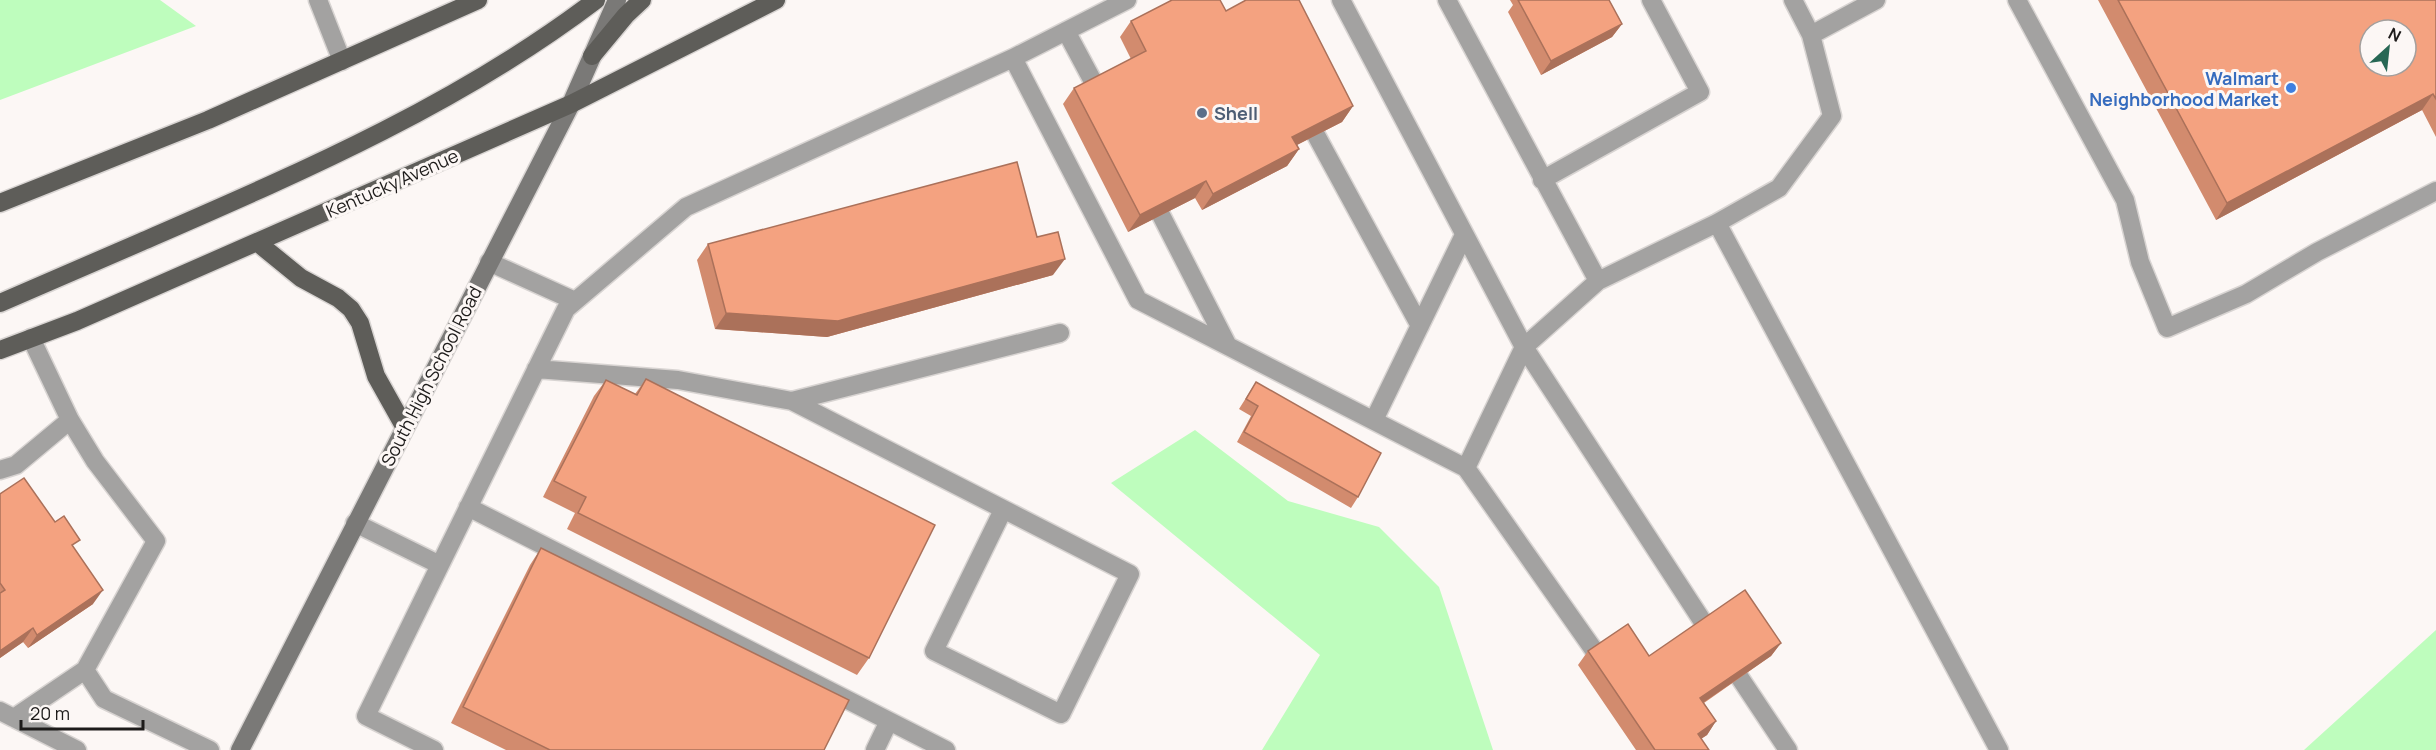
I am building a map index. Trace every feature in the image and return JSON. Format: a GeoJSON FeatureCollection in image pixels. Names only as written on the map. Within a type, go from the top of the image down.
{"type":"FeatureCollection","features":[{"type":"Feature","properties":{"kind":"main road"},"geometry":{"type":"LineString","coordinates":[[0,202],[157,141],[478,0]]}},
{"type":"Feature","properties":{"kind":"main road"},"geometry":{"type":"LineString","coordinates":[[0,303],[221,209],[357,145],[439,102],[488,73],[554,32],[596,0]]}},
{"type":"Feature","properties":{"kind":"main road","name":"South High School Road"},"geometry":{"type":"LineString","coordinates":[[240,750],[571,104],[618,0]]}},
{"type":"Feature","properties":{"kind":"main road"},"geometry":{"type":"LineString","coordinates":[[592,56],[626,15],[642,0]]}},
{"type":"Feature","properties":{"kind":"main road","name":"Kentucky Avenue"},"geometry":{"type":"LineString","coordinates":[[0,350],[77,321],[571,104],[776,0]]}},
{"type":"Feature","properties":{"kind":"main road"},"geometry":{"type":"LineString","coordinates":[[258,243],[301,278],[338,298],[351,309],[360,323],[376,376],[404,426]]}},
{"type":"Feature","properties":{"kind":"lane"},"geometry":{"type":"LineString","coordinates":[[318,0],[342,61]]}},
{"type":"Feature","properties":{"kind":"lane"},"geometry":{"type":"LineString","coordinates":[[434,750],[366,716],[566,309],[686,207],[1013,58],[1127,0]]}},
{"type":"Feature","properties":{"kind":"lane"},"geometry":{"type":"LineString","coordinates":[[1341,0],[1524,347],[1705,625]]}},
{"type":"Feature","properties":{"kind":"lane"},"geometry":{"type":"LineString","coordinates":[[1447,0],[1598,281]]}},
{"type":"Feature","properties":{"kind":"lane"},"geometry":{"type":"LineString","coordinates":[[1542,180],[1700,92],[1651,0]]}},
{"type":"Feature","properties":{"kind":"lane"},"geometry":{"type":"LineString","coordinates":[[1467,468],[1524,347],[1598,281],[1717,223],[1779,188],[1832,116],[1811,35],[1792,0]]}},
{"type":"Feature","properties":{"kind":"lane"},"geometry":{"type":"LineString","coordinates":[[1811,35],[1876,0]]}},
{"type":"Feature","properties":{"kind":"lane"},"geometry":{"type":"LineString","coordinates":[[2017,0],[2125,200],[2140,262],[2167,328],[2246,294],[2317,252],[2436,191]]}},
{"type":"Feature","properties":{"kind":"lane"},"geometry":{"type":"LineString","coordinates":[[1066,31],[1096,87]]}},
{"type":"Feature","properties":{"kind":"lane"},"geometry":{"type":"LineString","coordinates":[[1013,58],[1137,300],[1467,468],[1596,653]]}},
{"type":"Feature","properties":{"kind":"lane"},"geometry":{"type":"LineString","coordinates":[[1316,135],[1420,326]]}},
{"type":"Feature","properties":{"kind":"lane"},"geometry":{"type":"LineString","coordinates":[[1161,215],[1228,346]]}},
{"type":"Feature","properties":{"kind":"lane"},"geometry":{"type":"LineString","coordinates":[[1717,223],[1999,750]]}},
{"type":"Feature","properties":{"kind":"lane"},"geometry":{"type":"LineString","coordinates":[[1374,420],[1464,235]]}},
{"type":"Feature","properties":{"kind":"lane"},"geometry":{"type":"LineString","coordinates":[[489,262],[575,301]]}},
{"type":"Feature","properties":{"kind":"lane"},"geometry":{"type":"LineString","coordinates":[[792,401],[1060,333]]}},
{"type":"Feature","properties":{"kind":"lane"},"geometry":{"type":"LineString","coordinates":[[7,714],[85,670],[156,541],[95,461],[70,420],[31,338]]}},
{"type":"Feature","properties":{"kind":"lane"},"geometry":{"type":"LineString","coordinates":[[536,369],[678,380],[792,401],[1130,574],[1061,714],[934,651],[1003,510]]}},
{"type":"Feature","properties":{"kind":"lane"},"geometry":{"type":"LineString","coordinates":[[0,470],[16,465],[70,420]]}},
{"type":"Feature","properties":{"kind":"lane"},"geometry":{"type":"LineString","coordinates":[[468,507],[946,750]]}},
{"type":"Feature","properties":{"kind":"lane"},"geometry":{"type":"LineString","coordinates":[[355,523],[440,565]]}},
{"type":"Feature","properties":{"kind":"lane"},"geometry":{"type":"LineString","coordinates":[[85,670],[104,699],[210,750]]}},
{"type":"Feature","properties":{"kind":"lane"},"geometry":{"type":"LineString","coordinates":[[1740,678],[1788,750]]}},
{"type":"Feature","properties":{"kind":"lane"},"geometry":{"type":"LineString","coordinates":[[0,698],[7,714],[77,750]]}},
{"type":"Feature","properties":{"kind":"lane"},"geometry":{"type":"LineString","coordinates":[[875,750],[890,722]]}},
{"type":"Feature","properties":{"kind":"green space"},"geometry":{"type":"Polygon","coordinates":[[[0,0],[160,0],[196,26],[0,100],[0,0]]]}},
{"type":"Feature","properties":{"kind":"green space"},"geometry":{"type":"Polygon","coordinates":[[[1195,430],[1288,501],[1379,527],[1439,587],[1493,750],[1262,750],[1320,655],[1111,483],[1195,430]]]}},
{"type":"Feature","properties":{"kind":"green space"},"geometry":{"type":"Polygon","coordinates":[[[2436,630],[2436,750],[2304,750],[2436,630]]]}},
{"type":"Feature","properties":{"kind":"building","name":"Shell"},"geometry":{"type":"Polygon","coordinates":[[[1172,0],[1220,0],[1226,11],[1246,0],[1299,0],[1353,106],[1292,137],[1299,149],[1213,194],[1206,181],[1140,215],[1074,88],[1146,51],[1131,21],[1172,0]]]}},
{"type":"Feature","properties":{"kind":"building"},"geometry":{"type":"Polygon","coordinates":[[[1518,0],[1609,0],[1622,24],[1551,61],[1518,0]]]}},
{"type":"Feature","properties":{"kind":"building","name":"Walmart Neighborhood Market"},"geometry":{"type":"Polygon","coordinates":[[[2118,0],[2436,0],[2436,99],[2433,94],[2227,203],[2118,0]]]}},
{"type":"Feature","properties":{"kind":"building"},"geometry":{"type":"Polygon","coordinates":[[[1017,162],[1037,237],[1058,232],[1065,259],[838,321],[726,313],[708,244],[1017,162]]]}},
{"type":"Feature","properties":{"kind":"building"},"geometry":{"type":"Polygon","coordinates":[[[646,379],[935,525],[869,658],[578,513],[586,497],[554,481],[606,380],[637,395],[646,379]]]}},
{"type":"Feature","properties":{"kind":"building"},"geometry":{"type":"Polygon","coordinates":[[[1256,382],[1381,453],[1358,497],[1244,432],[1258,406],[1246,399],[1256,382]]]}},
{"type":"Feature","properties":{"kind":"building"},"geometry":{"type":"Polygon","coordinates":[[[24,478],[55,522],[64,516],[80,540],[72,545],[103,590],[37,635],[33,628],[0,651],[0,593],[5,590],[0,583],[0,494],[24,478]]]}},
{"type":"Feature","properties":{"kind":"building"},"geometry":{"type":"Polygon","coordinates":[[[541,548],[849,700],[824,750],[550,750],[463,707],[541,548]]]}},
{"type":"Feature","properties":{"kind":"building"},"geometry":{"type":"Polygon","coordinates":[[[1745,590],[1781,643],[1700,698],[1716,721],[1698,734],[1709,750],[1655,750],[1588,651],[1628,624],[1649,656],[1745,590]]]}},
{"type":"Feature","properties":{"kind":"place","name":"Walmart Neighborhood Market"},"geometry":{"type":"Point","coordinates":[2291,88]}},
{"type":"Feature","properties":{"kind":"place","name":"Shell"},"geometry":{"type":"Point","coordinates":[1202,113]}}]}
